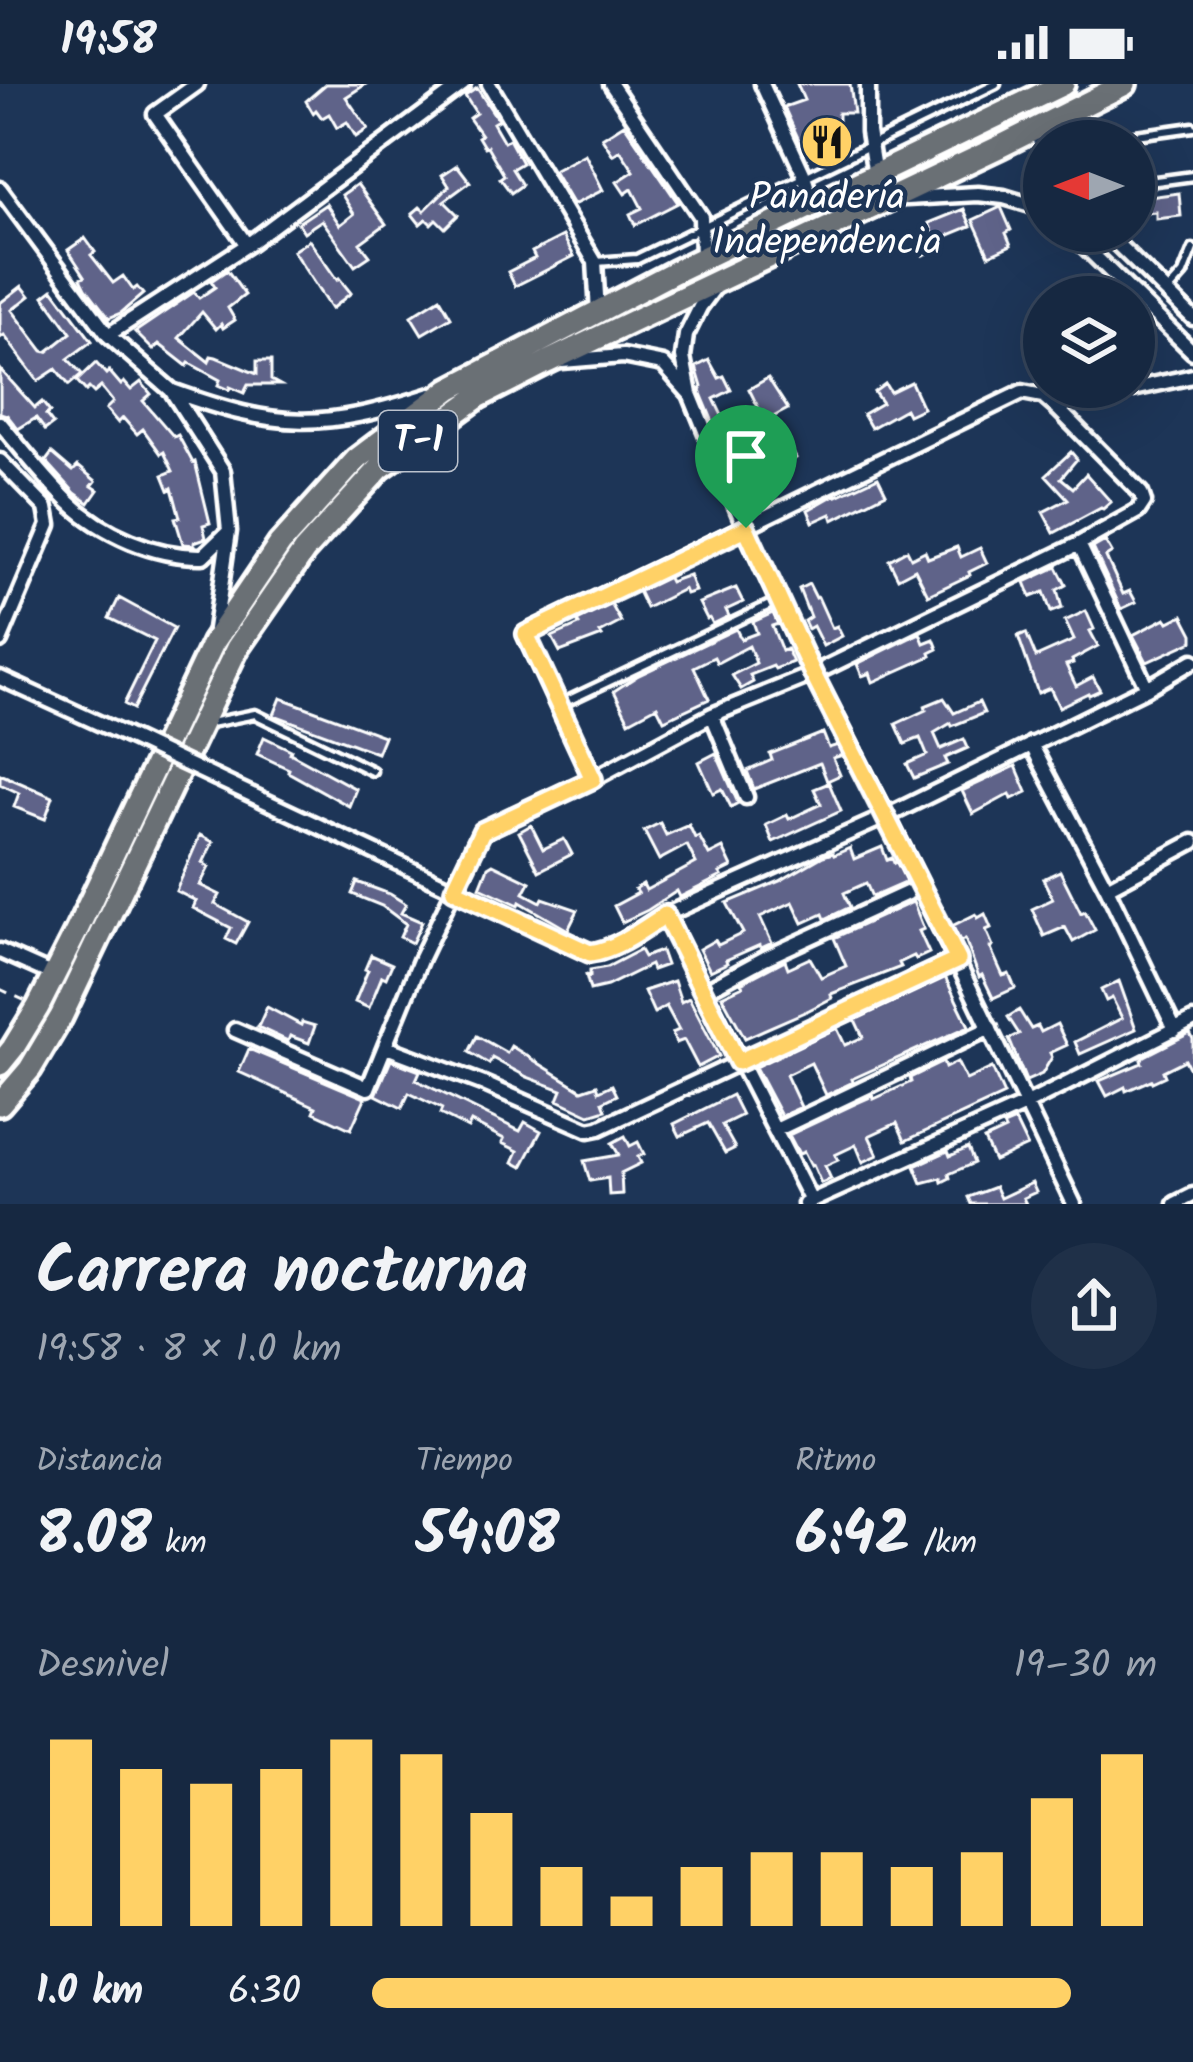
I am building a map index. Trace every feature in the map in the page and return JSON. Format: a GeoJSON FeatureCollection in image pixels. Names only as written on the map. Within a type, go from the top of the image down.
{"type":"FeatureCollection","features":[{"type":"Feature","properties":{"kind":"highway","name":"T-1"},"geometry":{"type":"LineString","coordinates":[[1066,120],[1125,84]]}},
{"type":"Feature","properties":{"kind":"highway","name":"T-1"},"geometry":{"type":"LineString","coordinates":[[0,1064],[38,1007],[213,644],[280,544],[356,460],[450,389],[1055,86]]}},
{"type":"Feature","properties":{"kind":"highway","name":"T-1"},"geometry":{"type":"LineString","coordinates":[[0,1104],[30,1069],[61,1017],[237,648],[304,551],[380,468],[478,397],[547,362],[887,199],[1023,144]]}},
{"type":"Feature","properties":{"kind":"street"},"geometry":{"type":"LineString","coordinates":[[197,84],[155,114],[247,245]]}},
{"type":"Feature","properties":{"kind":"street"},"geometry":{"type":"LineString","coordinates":[[108,335],[247,245],[463,84]]}},
{"type":"Feature","properties":{"kind":"street"},"geometry":{"type":"LineString","coordinates":[[489,84],[595,262],[598,312]]}},
{"type":"Feature","properties":{"kind":"street"},"geometry":{"type":"LineString","coordinates":[[611,84],[700,217],[702,259]]}},
{"type":"Feature","properties":{"kind":"street"},"geometry":{"type":"LineString","coordinates":[[762,84],[813,205]]}},
{"type":"Feature","properties":{"kind":"street"},"geometry":{"type":"LineString","coordinates":[[868,84],[875,175]]}},
{"type":"Feature","properties":{"kind":"street"},"geometry":{"type":"LineString","coordinates":[[0,189],[108,335],[171,390],[223,471],[229,531],[213,644]]}},
{"type":"Feature","properties":{"kind":"street"},"geometry":{"type":"LineString","coordinates":[[887,199],[978,194],[1023,203]]}},
{"type":"Feature","properties":{"kind":"street"},"geometry":{"type":"LineString","coordinates":[[1091,252],[1193,352]]}},
{"type":"Feature","properties":{"kind":"street"},"geometry":{"type":"LineString","coordinates":[[1124,252],[1193,318]]}},
{"type":"Feature","properties":{"kind":"street"},"geometry":{"type":"LineString","coordinates":[[724,276],[686,335],[683,357],[690,394],[813,674],[958,960],[1074,1204]]}},
{"type":"Feature","properties":{"kind":"street"},"geometry":{"type":"LineString","coordinates":[[547,362],[623,356],[663,364],[690,394]]}},
{"type":"Feature","properties":{"kind":"street"},"geometry":{"type":"LineString","coordinates":[[1059,410],[1068,403],[1193,376]]}},
{"type":"Feature","properties":{"kind":"street"},"geometry":{"type":"LineString","coordinates":[[171,390],[230,412],[274,421],[312,422],[387,410],[450,389]]}},
{"type":"Feature","properties":{"kind":"street"},"geometry":{"type":"LineString","coordinates":[[235,1030],[368,1088],[421,958],[482,831],[593,779],[712,715],[813,674],[1079,544],[1138,511],[1144,499],[1129,478],[1059,410],[1043,396],[1022,392],[526,634],[593,779]]}},
{"type":"Feature","properties":{"kind":"street"},"geometry":{"type":"LineString","coordinates":[[0,423],[70,503],[119,538],[180,557],[202,556],[229,531]]}},
{"type":"Feature","properties":{"kind":"street"},"geometry":{"type":"LineString","coordinates":[[0,461],[46,508],[49,525],[0,641]]}},
{"type":"Feature","properties":{"kind":"street"},"geometry":{"type":"LineString","coordinates":[[1079,544],[1147,688]]}},
{"type":"Feature","properties":{"kind":"street"},"geometry":{"type":"LineString","coordinates":[[0,678],[590,953],[887,816],[1193,661]]}},
{"type":"Feature","properties":{"kind":"street"},"geometry":{"type":"LineString","coordinates":[[712,715],[746,797]]}},
{"type":"Feature","properties":{"kind":"street"},"geometry":{"type":"LineString","coordinates":[[1031,744],[1175,1030]]}},
{"type":"Feature","properties":{"kind":"street"},"geometry":{"type":"LineString","coordinates":[[1107,888],[1193,842]]}},
{"type":"Feature","properties":{"kind":"street"},"geometry":{"type":"LineString","coordinates":[[704,991],[920,887]]}},
{"type":"Feature","properties":{"kind":"street"},"geometry":{"type":"LineString","coordinates":[[665,915],[776,1130],[808,1203],[1027,1104],[1193,1020]]}},
{"type":"Feature","properties":{"kind":"street"},"geometry":{"type":"LineString","coordinates":[[0,951],[54,975]]}},
{"type":"Feature","properties":{"kind":"street"},"geometry":{"type":"LineString","coordinates":[[386,1047],[589,1130],[958,960]]}},
{"type":"Feature","properties":{"kind":"street"},"geometry":{"type":"LineString","coordinates":[[776,1130],[990,1028]]}},
{"type":"Feature","properties":{"kind":"street"},"geometry":{"type":"LineString","coordinates":[[1175,1204],[1193,1195]]}},
{"type":"Feature","properties":{"kind":"lane"},"geometry":{"type":"LineString","coordinates":[[595,262],[637,260],[996,84]]}},
{"type":"Feature","properties":{"kind":"lane"},"geometry":{"type":"LineString","coordinates":[[1155,133],[1193,127]]}},
{"type":"Feature","properties":{"kind":"lane"},"geometry":{"type":"LineString","coordinates":[[1155,181],[1193,176]]}},
{"type":"Feature","properties":{"kind":"lane"},"geometry":{"type":"LineString","coordinates":[[1165,294],[1183,274],[1193,249]]}},
{"type":"Feature","properties":{"kind":"lane"},"geometry":{"type":"LineString","coordinates":[[559,705],[781,599]]}},
{"type":"Feature","properties":{"kind":"lane"},"geometry":{"type":"LineString","coordinates":[[201,724],[255,714],[372,771]]}},
{"type":"Feature","properties":{"kind":"path"},"geometry":{"type":"LineString","coordinates":[[0,989],[38,1007]]}},
{"type":"Feature","properties":{"kind":"building"},"geometry":{"type":"Polygon","coordinates":[[[326,84],[366,84],[346,97],[368,129],[356,137],[347,122],[337,128],[329,114],[322,118],[316,110],[313,113],[306,101],[326,84]]]}},
{"type":"Feature","properties":{"kind":"building"},"geometry":{"type":"Polygon","coordinates":[[[797,84],[850,84],[854,113],[838,113],[838,121],[828,121],[837,145],[827,149],[824,140],[803,149],[784,107],[804,100],[797,84]]]}},
{"type":"Feature","properties":{"kind":"building"},"geometry":{"type":"Polygon","coordinates":[[[477,88],[498,120],[493,123],[504,142],[509,139],[522,163],[512,169],[522,185],[511,193],[469,118],[476,113],[465,96],[477,88]]]}},
{"type":"Feature","properties":{"kind":"building"},"geometry":{"type":"Polygon","coordinates":[[[624,124],[678,203],[635,225],[630,214],[642,208],[632,189],[625,194],[617,182],[634,171],[620,150],[613,155],[602,138],[624,124]]]}},
{"type":"Feature","properties":{"kind":"building"},"geometry":{"type":"Polygon","coordinates":[[[585,154],[603,190],[573,205],[553,171],[585,154]]]}},
{"type":"Feature","properties":{"kind":"building"},"geometry":{"type":"Polygon","coordinates":[[[457,165],[470,182],[444,201],[458,215],[445,228],[436,219],[420,224],[412,214],[420,207],[424,211],[449,186],[442,175],[457,165]]]}},
{"type":"Feature","properties":{"kind":"building"},"geometry":{"type":"Polygon","coordinates":[[[357,184],[386,224],[360,243],[370,256],[355,266],[322,220],[304,232],[298,223],[326,204],[340,225],[354,214],[342,195],[357,184]]]}},
{"type":"Feature","properties":{"kind":"building"},"geometry":{"type":"Polygon","coordinates":[[[1179,193],[1181,216],[1156,219],[1155,196],[1179,193]]]}},
{"type":"Feature","properties":{"kind":"building"},"geometry":{"type":"Polygon","coordinates":[[[1001,207],[1011,230],[1006,233],[1011,245],[989,255],[973,220],[1001,207]]]}},
{"type":"Feature","properties":{"kind":"building"},"geometry":{"type":"Polygon","coordinates":[[[964,209],[971,226],[939,239],[942,248],[923,255],[919,244],[935,238],[929,223],[964,209]]]}},
{"type":"Feature","properties":{"kind":"building"},"geometry":{"type":"Polygon","coordinates":[[[563,236],[574,256],[515,286],[508,272],[563,236]]]}},
{"type":"Feature","properties":{"kind":"building"},"geometry":{"type":"Polygon","coordinates":[[[85,238],[95,252],[91,255],[113,283],[123,276],[133,290],[137,287],[143,294],[109,318],[86,288],[81,278],[85,276],[68,250],[85,238]]]}},
{"type":"Feature","properties":{"kind":"building"},"geometry":{"type":"Polygon","coordinates":[[[309,240],[351,293],[331,309],[293,251],[309,240]]]}},
{"type":"Feature","properties":{"kind":"building"},"geometry":{"type":"Polygon","coordinates":[[[227,270],[245,295],[228,308],[235,320],[216,329],[202,312],[179,338],[209,362],[211,356],[216,357],[257,374],[257,361],[271,361],[271,380],[280,385],[248,385],[244,393],[229,390],[159,344],[153,350],[135,332],[194,292],[199,298],[227,270]]]}},
{"type":"Feature","properties":{"kind":"building"},"geometry":{"type":"Polygon","coordinates":[[[22,286],[30,296],[12,310],[43,351],[71,333],[44,296],[53,289],[92,341],[68,359],[82,374],[69,385],[56,369],[38,381],[4,335],[0,338],[0,303],[22,286]]]}},
{"type":"Feature","properties":{"kind":"building"},"geometry":{"type":"Polygon","coordinates":[[[440,298],[451,317],[422,334],[411,316],[440,298]]]}},
{"type":"Feature","properties":{"kind":"building"},"geometry":{"type":"Polygon","coordinates":[[[709,360],[731,390],[714,399],[729,430],[736,425],[752,453],[731,465],[700,391],[696,367],[709,360]]]}},
{"type":"Feature","properties":{"kind":"building"},"geometry":{"type":"Polygon","coordinates":[[[96,363],[131,390],[141,382],[151,394],[143,401],[174,437],[178,435],[195,462],[210,523],[203,525],[206,538],[195,545],[183,544],[172,488],[169,490],[163,475],[173,471],[164,452],[143,429],[137,434],[123,418],[118,423],[106,409],[113,402],[101,387],[94,393],[89,388],[86,391],[77,381],[96,363]]]}},
{"type":"Feature","properties":{"kind":"building"},"geometry":{"type":"Polygon","coordinates":[[[0,369],[35,408],[42,402],[53,424],[45,430],[36,418],[18,429],[0,413],[0,369]]]}},
{"type":"Feature","properties":{"kind":"building"},"geometry":{"type":"Polygon","coordinates":[[[768,378],[788,409],[773,417],[796,458],[785,465],[765,432],[769,429],[749,389],[768,378]]]}},
{"type":"Feature","properties":{"kind":"building"},"geometry":{"type":"Polygon","coordinates":[[[911,382],[923,408],[908,415],[905,409],[871,428],[863,414],[882,403],[874,392],[885,384],[890,392],[911,382]]]}},
{"type":"Feature","properties":{"kind":"building"},"geometry":{"type":"Polygon","coordinates":[[[1071,452],[1077,459],[1061,478],[1073,488],[1086,474],[1111,502],[1054,533],[1043,512],[1068,499],[1046,475],[1071,452]]]}},
{"type":"Feature","properties":{"kind":"building"},"geometry":{"type":"Polygon","coordinates":[[[52,453],[73,471],[78,466],[96,481],[92,486],[98,490],[89,503],[46,461],[52,453]]]}},
{"type":"Feature","properties":{"kind":"building"},"geometry":{"type":"Polygon","coordinates":[[[878,477],[886,493],[833,520],[831,514],[813,522],[808,510],[878,477]]]}},
{"type":"Feature","properties":{"kind":"building"},"geometry":{"type":"Polygon","coordinates":[[[1105,541],[1112,553],[1106,557],[1123,594],[1130,591],[1136,602],[1121,609],[1093,548],[1105,541]]]}},
{"type":"Feature","properties":{"kind":"building"},"geometry":{"type":"Polygon","coordinates":[[[957,547],[961,557],[980,548],[987,563],[928,595],[915,569],[898,578],[889,560],[907,550],[911,558],[925,551],[928,558],[957,547]]]}},
{"type":"Feature","properties":{"kind":"building"},"geometry":{"type":"Polygon","coordinates":[[[1057,567],[1066,585],[1057,590],[1062,608],[1051,612],[1044,592],[1031,597],[1025,582],[1057,567]]]}},
{"type":"Feature","properties":{"kind":"building"},"geometry":{"type":"Polygon","coordinates":[[[689,575],[695,591],[686,594],[684,589],[646,608],[638,591],[667,576],[670,582],[689,575]]]}},
{"type":"Feature","properties":{"kind":"building"},"geometry":{"type":"Polygon","coordinates":[[[809,584],[832,628],[837,626],[842,636],[823,646],[813,626],[808,629],[804,621],[810,617],[799,589],[809,584]]]}},
{"type":"Feature","properties":{"kind":"building"},"geometry":{"type":"Polygon","coordinates":[[[736,588],[743,602],[726,610],[729,616],[713,624],[699,603],[736,588]]]}},
{"type":"Feature","properties":{"kind":"building"},"geometry":{"type":"Polygon","coordinates":[[[119,598],[174,628],[133,709],[124,704],[155,641],[109,618],[119,598]]]}},
{"type":"Feature","properties":{"kind":"building"},"geometry":{"type":"Polygon","coordinates":[[[611,604],[621,622],[600,633],[602,636],[560,652],[552,637],[611,604]]]}},
{"type":"Feature","properties":{"kind":"building"},"geometry":{"type":"Polygon","coordinates":[[[1086,611],[1098,646],[1066,665],[1076,686],[1093,677],[1100,690],[1059,707],[1050,688],[1038,693],[1018,636],[1026,633],[1036,657],[1074,640],[1065,621],[1086,611]]]}},
{"type":"Feature","properties":{"kind":"building"},"geometry":{"type":"Polygon","coordinates":[[[773,613],[778,624],[772,626],[782,651],[787,649],[793,662],[750,675],[753,682],[741,689],[732,675],[756,663],[749,646],[717,663],[714,657],[694,667],[709,699],[664,720],[657,706],[629,721],[614,691],[736,629],[741,639],[757,633],[753,622],[773,613]]]}},
{"type":"Feature","properties":{"kind":"building"},"geometry":{"type":"Polygon","coordinates":[[[1183,615],[1193,641],[1147,662],[1133,635],[1183,615]]]}},
{"type":"Feature","properties":{"kind":"building"},"geometry":{"type":"Polygon","coordinates":[[[920,633],[924,643],[934,639],[938,649],[931,656],[873,682],[870,673],[862,676],[857,664],[920,633]]]}},
{"type":"Feature","properties":{"kind":"building"},"geometry":{"type":"Polygon","coordinates":[[[281,698],[384,736],[377,753],[274,715],[281,698]]]}},
{"type":"Feature","properties":{"kind":"building"},"geometry":{"type":"Polygon","coordinates":[[[944,698],[954,713],[979,702],[984,713],[934,733],[941,749],[964,739],[968,748],[945,758],[948,764],[914,778],[907,764],[927,755],[920,738],[905,744],[896,724],[944,698]]]}},
{"type":"Feature","properties":{"kind":"building"},"geometry":{"type":"Polygon","coordinates":[[[823,733],[829,748],[838,745],[842,752],[833,758],[840,775],[827,781],[820,763],[754,789],[747,771],[772,760],[770,754],[823,733]]]}},
{"type":"Feature","properties":{"kind":"building"},"geometry":{"type":"Polygon","coordinates":[[[264,737],[356,789],[349,806],[257,754],[264,737]]]}},
{"type":"Feature","properties":{"kind":"building"},"geometry":{"type":"Polygon","coordinates":[[[716,753],[738,803],[731,807],[722,789],[713,793],[699,762],[716,753]]]}},
{"type":"Feature","properties":{"kind":"building"},"geometry":{"type":"Polygon","coordinates":[[[1016,766],[1027,792],[1012,799],[1010,794],[973,814],[962,791],[1016,766]]]}},
{"type":"Feature","properties":{"kind":"building"},"geometry":{"type":"Polygon","coordinates":[[[0,774],[53,797],[45,819],[14,807],[19,793],[0,784],[0,774]]]}},
{"type":"Feature","properties":{"kind":"building"},"geometry":{"type":"Polygon","coordinates":[[[829,783],[841,811],[773,842],[766,825],[821,804],[814,789],[829,783]]]}},
{"type":"Feature","properties":{"kind":"building"},"geometry":{"type":"Polygon","coordinates":[[[660,823],[666,835],[689,825],[709,855],[723,848],[732,867],[622,922],[614,906],[638,893],[635,889],[643,884],[646,890],[696,863],[687,845],[659,860],[644,831],[660,823]]]}},
{"type":"Feature","properties":{"kind":"building"},"geometry":{"type":"Polygon","coordinates":[[[531,825],[543,849],[564,839],[572,854],[539,871],[519,832],[531,825]]]}},
{"type":"Feature","properties":{"kind":"building"},"geometry":{"type":"Polygon","coordinates":[[[200,835],[213,842],[200,885],[220,895],[215,904],[248,922],[236,944],[226,939],[231,928],[193,908],[196,901],[176,891],[200,835]]]}},
{"type":"Feature","properties":{"kind":"building"},"geometry":{"type":"Polygon","coordinates":[[[882,847],[887,860],[897,861],[904,883],[872,897],[866,883],[844,893],[850,907],[803,923],[793,902],[760,917],[772,943],[710,971],[699,949],[743,933],[727,903],[823,856],[850,848],[854,859],[882,847]]]}},
{"type":"Feature","properties":{"kind":"building"},"geometry":{"type":"Polygon","coordinates":[[[493,864],[530,882],[524,893],[578,910],[568,930],[520,902],[480,887],[493,864]]]}},
{"type":"Feature","properties":{"kind":"building"},"geometry":{"type":"Polygon","coordinates":[[[1060,871],[1095,930],[1073,942],[1065,927],[1044,936],[1032,909],[1053,899],[1043,879],[1060,871]]]}},
{"type":"Feature","properties":{"kind":"building"},"geometry":{"type":"Polygon","coordinates":[[[357,882],[406,904],[401,913],[422,922],[412,943],[400,937],[406,924],[382,906],[352,894],[357,882]]]}},
{"type":"Feature","properties":{"kind":"building"},"geometry":{"type":"Polygon","coordinates":[[[913,902],[929,953],[831,994],[832,998],[809,1010],[745,1038],[722,996],[785,960],[788,968],[810,958],[821,977],[846,966],[834,938],[913,902]]]}},
{"type":"Feature","properties":{"kind":"building"},"geometry":{"type":"Polygon","coordinates":[[[976,914],[978,918],[985,914],[991,928],[986,930],[990,947],[1003,976],[1009,974],[1015,988],[993,998],[982,975],[979,977],[965,939],[959,942],[952,926],[976,914]]]}},
{"type":"Feature","properties":{"kind":"building"},"geometry":{"type":"Polygon","coordinates":[[[640,950],[644,957],[661,951],[666,965],[652,970],[650,965],[590,990],[586,975],[590,976],[590,970],[640,950]]]}},
{"type":"Feature","properties":{"kind":"building"},"geometry":{"type":"Polygon","coordinates":[[[371,955],[392,964],[369,1008],[355,1002],[371,955]]]}},
{"type":"Feature","properties":{"kind":"building"},"geometry":{"type":"Polygon","coordinates":[[[945,977],[969,1026],[826,1095],[811,1063],[786,1075],[801,1107],[781,1116],[755,1067],[837,1028],[845,1045],[863,1037],[855,1020],[945,977]]]}},
{"type":"Feature","properties":{"kind":"building"},"geometry":{"type":"Polygon","coordinates":[[[674,981],[681,1002],[689,998],[719,1056],[698,1067],[684,1040],[676,1043],[672,1033],[679,1030],[666,1006],[654,1013],[644,991],[674,981]]]}},
{"type":"Feature","properties":{"kind":"building"},"geometry":{"type":"Polygon","coordinates":[[[1119,981],[1136,1029],[1080,1054],[1075,1042],[1122,1018],[1112,998],[1106,1001],[1101,990],[1119,981]]]}},
{"type":"Feature","properties":{"kind":"building"},"geometry":{"type":"Polygon","coordinates":[[[267,1007],[301,1025],[315,1026],[309,1043],[290,1036],[288,1041],[258,1027],[267,1007]]]}},
{"type":"Feature","properties":{"kind":"building"},"geometry":{"type":"Polygon","coordinates":[[[1019,1010],[1031,1029],[1038,1026],[1041,1032],[1057,1024],[1067,1045],[1050,1053],[1042,1074],[1026,1081],[1009,1039],[1019,1034],[1008,1017],[1019,1010]]]}},
{"type":"Feature","properties":{"kind":"building"},"geometry":{"type":"Polygon","coordinates":[[[1190,1033],[1193,1075],[1185,1060],[1152,1082],[1107,1096],[1099,1081],[1142,1063],[1145,1056],[1190,1033]]]}},
{"type":"Feature","properties":{"kind":"building"},"geometry":{"type":"Polygon","coordinates":[[[477,1036],[507,1053],[511,1046],[582,1090],[597,1085],[599,1091],[612,1085],[617,1095],[603,1102],[606,1110],[590,1115],[558,1100],[562,1090],[469,1052],[477,1036]]]}},
{"type":"Feature","properties":{"kind":"building"},"geometry":{"type":"Polygon","coordinates":[[[249,1049],[365,1098],[351,1129],[314,1112],[316,1107],[239,1072],[249,1049]]]}},
{"type":"Feature","properties":{"kind":"building"},"geometry":{"type":"Polygon","coordinates":[[[391,1060],[420,1071],[416,1080],[520,1131],[525,1122],[541,1131],[522,1167],[513,1162],[518,1151],[471,1122],[468,1128],[409,1093],[402,1108],[376,1095],[391,1060]]]}},
{"type":"Feature","properties":{"kind":"building"},"geometry":{"type":"Polygon","coordinates":[[[943,1062],[945,1068],[957,1062],[966,1080],[992,1068],[1004,1095],[905,1141],[897,1123],[869,1136],[878,1155],[863,1162],[856,1145],[835,1155],[838,1160],[825,1166],[831,1179],[821,1183],[789,1135],[911,1082],[910,1078],[943,1062]]]}},
{"type":"Feature","properties":{"kind":"building"},"geometry":{"type":"Polygon","coordinates":[[[732,1095],[742,1115],[722,1125],[735,1148],[725,1153],[708,1123],[680,1136],[674,1124],[732,1095]]]}},
{"type":"Feature","properties":{"kind":"building"},"geometry":{"type":"Polygon","coordinates":[[[1015,1121],[1027,1146],[994,1161],[984,1140],[1015,1121]]]}},
{"type":"Feature","properties":{"kind":"building"},"geometry":{"type":"Polygon","coordinates":[[[625,1136],[630,1146],[638,1142],[644,1154],[638,1157],[641,1163],[621,1173],[622,1194],[609,1195],[608,1178],[590,1181],[584,1161],[619,1155],[612,1143],[625,1136]]]}},
{"type":"Feature","properties":{"kind":"building"},"geometry":{"type":"Polygon","coordinates":[[[968,1148],[974,1163],[942,1182],[941,1178],[922,1183],[915,1166],[968,1148]]]}},
{"type":"Feature","properties":{"kind":"building"},"geometry":{"type":"Polygon","coordinates":[[[1032,1183],[1036,1192],[1023,1198],[1026,1204],[971,1204],[968,1197],[995,1187],[1000,1198],[1032,1183]]]}},
{"type":"Feature","properties":{"kind":"place","name":"Panadería Independencia"},"geometry":{"type":"Point","coordinates":[827,142]}},
{"type":"Feature","properties":{"kind":"route"},"geometry":{"type":"LineString","coordinates":[[746,528],[813,674],[958,960],[738,1062],[665,915],[627,939],[590,953],[454,890],[482,831],[593,779],[526,634],[746,528]]}}]}
